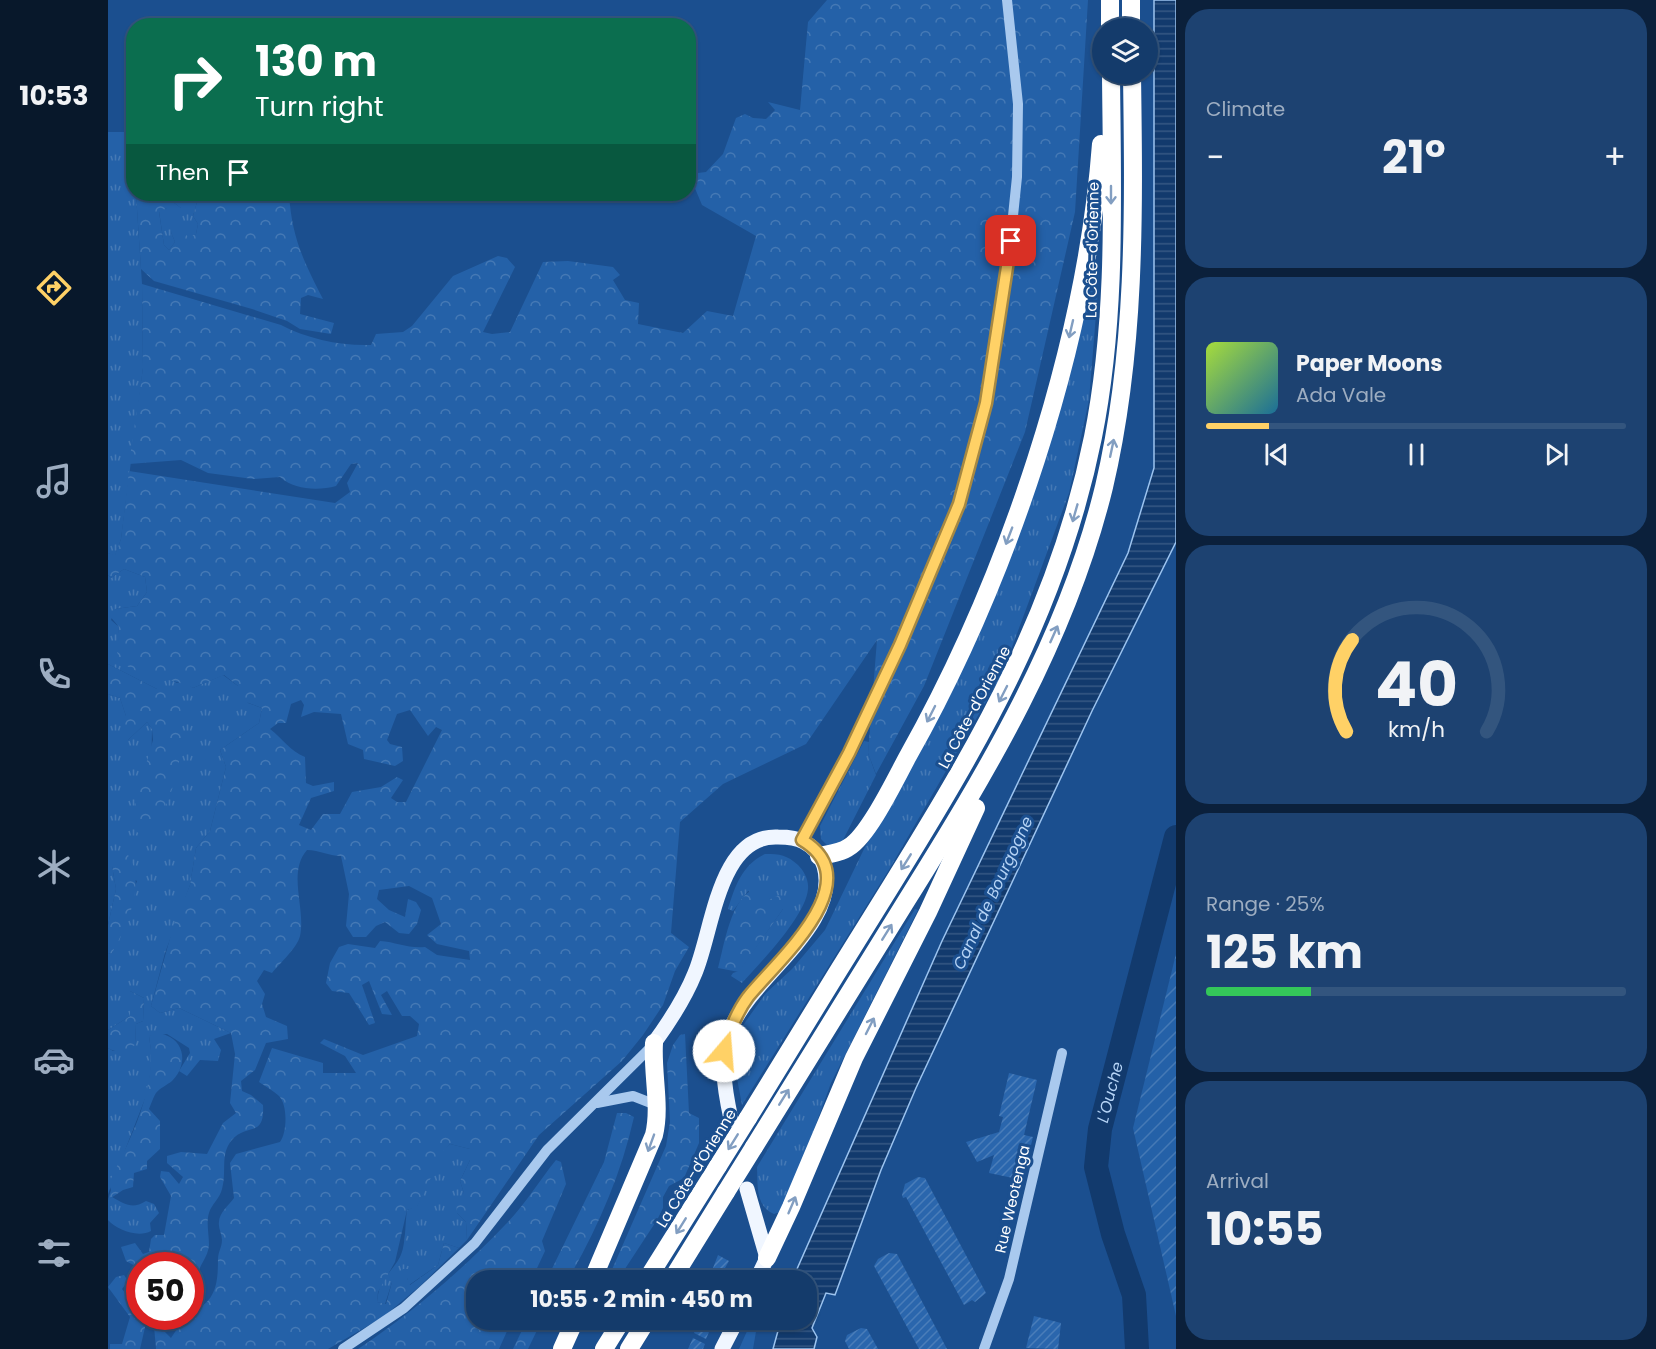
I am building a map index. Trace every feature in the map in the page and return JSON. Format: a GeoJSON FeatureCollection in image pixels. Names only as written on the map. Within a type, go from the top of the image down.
{"type":"FeatureCollection","features":[{"type":"Feature","properties":{"kind":"highway"},"geometry":{"type":"LineString","coordinates":[[1110,0],[1110,18]]}},
{"type":"Feature","properties":{"kind":"highway"},"geometry":{"type":"LineString","coordinates":[[1131,0],[1131,18]]}},
{"type":"Feature","properties":{"kind":"highway"},"geometry":{"type":"LineString","coordinates":[[819,856],[843,851],[856,842],[893,782],[946,685],[972,629],[1017,514],[1049,413],[1074,312],[1100,162],[1107,84]]}},
{"type":"Feature","properties":{"kind":"highway","name":"La Côte-d'Orienne"},"geometry":{"type":"LineString","coordinates":[[653,1270],[718,1166],[739,1119],[986,728],[1031,634],[1068,537],[1093,435],[1108,332],[1111,280],[1108,84]]}},
{"type":"Feature","properties":{"kind":"highway"},"geometry":{"type":"LineString","coordinates":[[767,1258],[854,1058],[928,912],[1040,665],[1066,605],[1095,517],[1111,454],[1123,384],[1132,280],[1132,84]]}},
{"type":"Feature","properties":{"kind":"highway"},"geometry":{"type":"LineString","coordinates":[[678,1270],[953,826],[1002,740],[1040,665]]}},
{"type":"Feature","properties":{"kind":"highway"},"geometry":{"type":"LineString","coordinates":[[597,1270],[652,1143],[656,1128],[654,1043]]}},
{"type":"Feature","properties":{"kind":"highway"},"geometry":{"type":"LineString","coordinates":[[562,1349],[571,1330]]}},
{"type":"Feature","properties":{"kind":"highway"},"geometry":{"type":"LineString","coordinates":[[604,1349],[616,1330]]}},
{"type":"Feature","properties":{"kind":"highway"},"geometry":{"type":"LineString","coordinates":[[628,1349],[640,1330]]}},
{"type":"Feature","properties":{"kind":"main road"},"geometry":{"type":"LineString","coordinates":[[654,1043],[678,1008],[696,971],[726,876],[734,858],[746,846],[763,838],[802,840],[819,856],[826,883],[819,910],[801,936],[748,998],[727,1040],[723,1071],[739,1119]]}},
{"type":"Feature","properties":{"kind":"main road"},"geometry":{"type":"LineString","coordinates":[[747,1189],[767,1258],[761,1270]]}},
{"type":"Feature","properties":{"kind":"main road"},"geometry":{"type":"LineString","coordinates":[[722,1349],[732,1330]]}},
{"type":"Feature","properties":{"kind":"street"},"geometry":{"type":"LineString","coordinates":[[802,840],[849,753],[947,538],[965,483],[986,403],[1006,284],[1017,177],[1018,104],[1007,0]]}},
{"type":"Feature","properties":{"kind":"street"},"geometry":{"type":"LineString","coordinates":[[343,1349],[404,1308],[475,1243],[547,1150],[628,1072],[654,1043]]}},
{"type":"Feature","properties":{"kind":"street","name":"Rue Weotenga"},"geometry":{"type":"LineString","coordinates":[[984,1349],[1009,1279],[1062,1053]]}},
{"type":"Feature","properties":{"kind":"street"},"geometry":{"type":"LineString","coordinates":[[594,1103],[633,1096],[656,1106]]}},
{"type":"Feature","properties":{"kind":"green space"},"geometry":{"type":"Polygon","coordinates":[[[827,0],[1088,0],[1075,212],[1025,432],[924,686],[876,774],[868,753],[877,640],[806,744],[723,784],[680,822],[671,933],[689,947],[675,971],[663,1005],[622,1061],[539,1135],[467,1240],[466,1222],[457,1213],[456,1202],[464,1193],[460,1181],[470,1160],[470,1149],[450,1144],[444,1150],[417,1207],[407,1210],[395,1262],[378,1292],[377,1302],[386,1304],[392,1282],[403,1269],[409,1269],[407,1278],[410,1285],[438,1265],[444,1243],[459,1248],[420,1286],[383,1317],[328,1349],[156,1349],[154,1330],[166,1330],[171,1338],[176,1330],[204,1330],[204,1304],[214,1291],[218,1256],[222,1243],[219,1219],[234,1198],[230,1163],[236,1154],[280,1142],[282,1138],[286,1119],[282,1100],[259,1082],[272,1048],[323,1063],[323,1073],[356,1073],[345,1056],[320,1043],[324,1039],[363,1055],[417,1036],[419,1024],[410,1016],[402,1016],[387,991],[381,995],[392,1015],[382,1014],[369,981],[362,985],[375,1023],[369,1025],[349,993],[332,991],[326,983],[330,963],[339,947],[348,944],[375,948],[380,941],[425,947],[437,955],[470,960],[469,951],[437,944],[427,935],[441,924],[432,898],[409,886],[379,890],[377,899],[389,910],[405,917],[408,899],[416,902],[421,910],[417,924],[409,934],[399,933],[385,922],[376,926],[366,937],[353,937],[346,926],[349,894],[341,856],[307,850],[298,869],[300,936],[292,950],[272,973],[264,970],[257,981],[265,994],[262,1004],[266,1017],[287,1026],[288,1039],[266,1043],[255,1070],[241,1081],[242,1091],[263,1105],[261,1122],[253,1129],[237,1135],[228,1146],[222,1189],[209,1213],[209,1245],[204,1260],[204,1252],[149,1252],[151,1239],[155,1235],[164,1235],[171,1196],[160,1177],[161,1171],[169,1172],[179,1184],[183,1177],[167,1163],[167,1156],[181,1152],[207,1154],[223,1123],[236,1113],[230,1103],[235,1054],[231,1033],[179,1008],[160,1013],[151,1006],[174,924],[190,885],[196,848],[210,831],[226,767],[220,750],[259,723],[262,708],[238,699],[238,686],[224,675],[193,688],[140,672],[122,661],[117,652],[119,627],[109,615],[115,609],[137,606],[147,592],[145,577],[124,569],[111,578],[108,575],[108,553],[115,555],[121,539],[129,471],[335,503],[350,492],[347,483],[358,463],[351,464],[336,486],[322,489],[293,485],[280,477],[253,479],[208,473],[181,460],[129,464],[143,368],[142,284],[281,325],[313,338],[336,343],[371,345],[376,334],[403,332],[412,326],[453,276],[498,256],[507,258],[515,267],[483,332],[492,334],[510,332],[543,262],[568,261],[613,267],[620,275],[613,280],[625,300],[639,303],[638,324],[683,333],[707,311],[733,316],[756,236],[702,205],[696,191],[696,171],[706,172],[723,154],[736,118],[745,114],[753,118],[766,119],[775,110],[768,102],[800,110],[808,22],[827,0]],[[301,700],[291,704],[286,723],[278,723],[270,729],[305,757],[306,783],[313,786],[334,782],[334,791],[311,798],[299,825],[311,830],[323,814],[340,814],[352,792],[381,787],[397,777],[403,780],[391,798],[397,802],[406,802],[442,730],[436,727],[428,736],[410,710],[397,714],[387,740],[390,744],[402,747],[403,761],[395,766],[364,759],[363,750],[348,744],[341,714],[314,712],[301,717],[304,705],[301,700]]]}},
{"type":"Feature","properties":{"kind":"green space"},"geometry":{"type":"Polygon","coordinates":[[[108,132],[126,132],[126,201],[136,201],[142,284],[143,368],[121,539],[115,556],[108,553],[108,132]]]}},
{"type":"Feature","properties":{"kind":"green space"},"geometry":{"type":"Polygon","coordinates":[[[136,201],[172,201],[181,208],[178,214],[167,208],[159,212],[164,245],[169,250],[175,242],[171,232],[173,225],[178,224],[188,237],[196,234],[198,224],[193,216],[196,201],[290,201],[300,248],[323,299],[308,295],[301,298],[300,314],[334,323],[331,334],[300,329],[287,321],[252,309],[154,281],[141,269],[136,201]]]}},
{"type":"Feature","properties":{"kind":"green space"},"geometry":{"type":"Polygon","coordinates":[[[172,201],[196,201],[193,216],[198,224],[196,234],[188,238],[178,225],[171,232],[175,242],[169,250],[164,245],[159,211],[167,208],[181,208],[172,201]]]}},
{"type":"Feature","properties":{"kind":"green space"},"geometry":{"type":"Polygon","coordinates":[[[1100,265],[1089,400],[1069,493],[1002,674],[890,868],[742,1105],[733,1057],[741,1028],[766,993],[792,969],[825,930],[864,849],[951,690],[1093,267],[1100,265]]]}},
{"type":"Feature","properties":{"kind":"green space"},"geometry":{"type":"Polygon","coordinates":[[[124,569],[145,577],[147,592],[137,606],[115,609],[111,620],[119,627],[117,652],[177,683],[186,683],[193,688],[223,675],[238,686],[248,703],[262,708],[259,723],[220,750],[226,767],[210,831],[196,848],[190,885],[165,953],[151,1006],[160,1013],[179,1008],[231,1033],[214,1039],[221,1050],[218,1061],[200,1060],[187,1076],[179,1071],[190,1053],[189,1048],[167,1034],[149,1036],[152,1058],[148,1091],[108,1194],[108,1048],[113,1051],[135,1045],[136,1024],[143,1021],[144,998],[130,991],[130,1016],[108,1030],[108,954],[112,953],[137,881],[112,866],[116,889],[108,925],[108,694],[120,698],[126,716],[128,740],[147,722],[152,729],[150,835],[157,689],[108,664],[108,575],[111,578],[124,569]]]}},
{"type":"Feature","properties":{"kind":"green space"},"geometry":{"type":"Polygon","coordinates":[[[108,664],[157,689],[177,689],[182,727],[178,765],[168,801],[150,835],[142,836],[137,832],[131,817],[153,740],[152,729],[147,722],[128,740],[123,737],[126,716],[120,698],[108,694],[108,664]]]}},
{"type":"Feature","properties":{"kind":"green space"},"geometry":{"type":"Polygon","coordinates":[[[864,741],[869,742],[868,753],[876,775],[842,842],[828,846],[821,839],[820,826],[864,741]]]}},
{"type":"Feature","properties":{"kind":"green space"},"geometry":{"type":"Polygon","coordinates":[[[765,854],[783,856],[794,862],[805,875],[808,889],[805,900],[791,925],[742,983],[731,976],[739,971],[783,909],[783,898],[771,899],[748,891],[733,911],[728,909],[740,877],[750,864],[765,854]]]}},
{"type":"Feature","properties":{"kind":"green space"},"geometry":{"type":"Polygon","coordinates":[[[128,855],[136,878],[133,904],[118,942],[112,953],[108,954],[108,925],[116,889],[112,866],[118,857],[128,855]]]}},
{"type":"Feature","properties":{"kind":"green space"},"geometry":{"type":"Polygon","coordinates":[[[755,889],[771,899],[779,895],[783,897],[783,909],[739,972],[718,968],[734,911],[740,901],[755,889]]]}},
{"type":"Feature","properties":{"kind":"green space"},"geometry":{"type":"Polygon","coordinates":[[[915,909],[918,910],[831,1083],[789,1198],[780,1212],[774,1214],[763,1206],[758,1188],[757,1167],[915,909]]]}},
{"type":"Feature","properties":{"kind":"green space"},"geometry":{"type":"Polygon","coordinates":[[[1176,954],[1176,1316],[1133,1128],[1176,954]]]}},
{"type":"Feature","properties":{"kind":"green space"},"geometry":{"type":"Polygon","coordinates":[[[130,991],[144,998],[143,1021],[136,1024],[135,1045],[125,1050],[115,1051],[108,1048],[108,1030],[130,1016],[130,991]]]}},
{"type":"Feature","properties":{"kind":"green space"},"geometry":{"type":"Polygon","coordinates":[[[157,1033],[173,1039],[181,1051],[182,1059],[178,1074],[156,1093],[149,1109],[160,1121],[160,1149],[147,1161],[147,1169],[134,1173],[133,1187],[123,1190],[108,1200],[111,1190],[109,1183],[141,1112],[150,1074],[149,1036],[157,1033]]]}},
{"type":"Feature","properties":{"kind":"green space"},"geometry":{"type":"Polygon","coordinates":[[[685,1034],[689,1113],[699,1118],[699,1143],[684,1178],[669,1186],[663,1197],[663,1208],[657,1220],[624,1270],[612,1270],[666,1146],[670,1122],[667,1063],[673,1045],[680,1035],[685,1034]]]}},
{"type":"Feature","properties":{"kind":"green space"},"geometry":{"type":"Polygon","coordinates":[[[617,1113],[626,1113],[634,1117],[629,1139],[607,1202],[573,1270],[551,1270],[604,1162],[617,1113]]]}},
{"type":"Feature","properties":{"kind":"green space"},"geometry":{"type":"Polygon","coordinates":[[[450,1144],[470,1149],[470,1160],[460,1181],[464,1193],[457,1213],[466,1222],[467,1240],[459,1248],[444,1243],[438,1265],[409,1285],[407,1278],[392,1282],[385,1304],[377,1302],[380,1287],[402,1252],[407,1210],[417,1206],[443,1150],[450,1144]]]}},
{"type":"Feature","properties":{"kind":"green space"},"geometry":{"type":"Polygon","coordinates":[[[556,1160],[561,1162],[566,1184],[542,1241],[545,1251],[536,1270],[466,1270],[466,1330],[508,1330],[499,1349],[358,1349],[435,1291],[471,1259],[525,1202],[556,1160]]]}},
{"type":"Feature","properties":{"kind":"green space"},"geometry":{"type":"Polygon","coordinates":[[[112,1197],[133,1206],[146,1201],[154,1204],[159,1213],[150,1223],[151,1231],[134,1233],[112,1224],[108,1220],[108,1200],[112,1197]]]}},
{"type":"Feature","properties":{"kind":"green space"},"geometry":{"type":"Polygon","coordinates":[[[135,1243],[142,1252],[126,1252],[126,1261],[121,1247],[135,1243]]]}},
{"type":"Feature","properties":{"kind":"green space"},"geometry":{"type":"Polygon","coordinates":[[[124,1275],[126,1284],[122,1289],[126,1294],[126,1312],[108,1287],[116,1277],[124,1275]]]}},
{"type":"Feature","properties":{"kind":"green space"},"geometry":{"type":"Polygon","coordinates":[[[126,1330],[144,1330],[140,1349],[110,1349],[110,1344],[122,1344],[126,1330]]]}},
{"type":"Feature","properties":{"kind":"green space"},"geometry":{"type":"Polygon","coordinates":[[[522,1330],[537,1330],[528,1349],[513,1349],[522,1330]]]}},
{"type":"Feature","properties":{"kind":"green space"},"geometry":{"type":"Polygon","coordinates":[[[748,1330],[756,1330],[753,1349],[739,1349],[748,1330]]]}},
{"type":"Feature","properties":{"kind":"water","name":"Canal de Bourgogne"},"geometry":{"type":"Polygon","coordinates":[[[1154,0],[1176,0],[1176,542],[1092,711],[916,1088],[881,1170],[835,1295],[826,1293],[817,1316],[817,1270],[797,1270],[942,941],[1128,553],[1154,468],[1154,84],[1158,84],[1158,18],[1154,18],[1154,0]]]}},
{"type":"Feature","properties":{"kind":"water"},"geometry":{"type":"Polygon","coordinates":[[[778,1330],[813,1330],[817,1337],[814,1349],[773,1349],[778,1330]]]}},
{"type":"Feature","properties":{"kind":"building"},"geometry":{"type":"Polygon","coordinates":[[[1009,1073],[1037,1080],[1024,1135],[1033,1137],[1027,1161],[1018,1158],[1013,1178],[989,1173],[994,1155],[977,1162],[966,1142],[999,1132],[1003,1117],[999,1116],[1009,1073]]]}},
{"type":"Feature","properties":{"kind":"building"},"geometry":{"type":"Polygon","coordinates":[[[918,1177],[925,1178],[986,1293],[975,1302],[972,1300],[964,1305],[906,1197],[903,1198],[905,1184],[918,1177]]]}},
{"type":"Feature","properties":{"kind":"building"},"geometry":{"type":"Polygon","coordinates":[[[889,1253],[897,1254],[947,1349],[919,1349],[874,1266],[878,1259],[889,1253]]]}},
{"type":"Feature","properties":{"kind":"building"},"geometry":{"type":"Polygon","coordinates":[[[718,1255],[729,1261],[725,1268],[729,1270],[712,1270],[718,1255]]]}},
{"type":"Feature","properties":{"kind":"building"},"geometry":{"type":"Polygon","coordinates":[[[1034,1316],[1061,1323],[1058,1349],[1026,1348],[1034,1316]]]}},
{"type":"Feature","properties":{"kind":"building"},"geometry":{"type":"Polygon","coordinates":[[[861,1328],[867,1329],[878,1349],[849,1349],[845,1341],[847,1335],[861,1328]]]}},
{"type":"Feature","properties":{"kind":"building"},"geometry":{"type":"Polygon","coordinates":[[[695,1330],[710,1330],[706,1339],[694,1333],[695,1330]]]}},
{"type":"Feature","properties":{"kind":"building"},"geometry":{"type":"Polygon","coordinates":[[[693,1338],[705,1344],[703,1349],[688,1349],[693,1338]]]}},
{"type":"Feature","properties":{"kind":"waterway","name":"L'Ouche"},"geometry":{"type":"LineString","coordinates":[[1137,1349],[1134,1295],[1113,1234],[1096,1167],[1100,1129],[1176,837]]}},
{"type":"Feature","properties":{"kind":"route"},"geometry":{"type":"LineString","coordinates":[[724,1051],[732,1026],[748,998],[813,922],[822,903],[826,883],[823,865],[814,849],[802,840],[849,753],[900,645],[947,538],[959,504],[986,403],[1001,318],[1011,241]]}}]}
